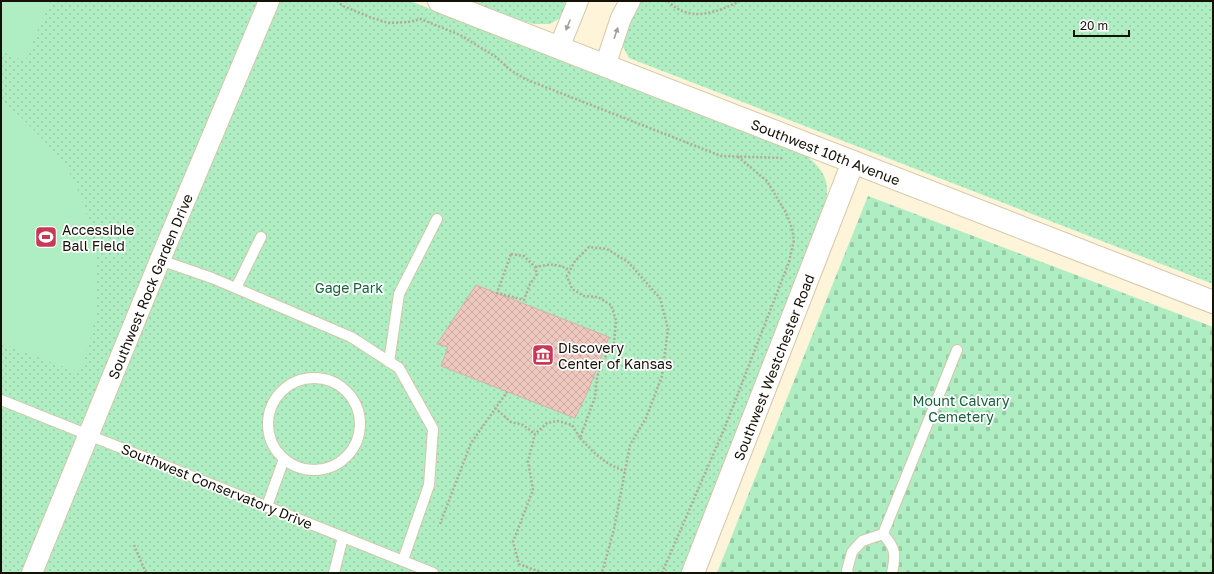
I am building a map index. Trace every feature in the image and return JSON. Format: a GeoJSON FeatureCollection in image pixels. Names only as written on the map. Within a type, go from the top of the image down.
{"type":"FeatureCollection","features":[{"type":"Feature","properties":{"kind":"main road","name":"Southwest 10th Avenue"},"geometry":{"type":"LineString","coordinates":[[439,1],[1213,302]]}},
{"type":"Feature","properties":{"kind":"main road","name":"Southwest Westchester Road"},"geometry":{"type":"LineString","coordinates":[[693,573],[853,162]]}},
{"type":"Feature","properties":{"kind":"street","name":"Southwest Rock Garden Drive"},"geometry":{"type":"LineString","coordinates":[[32,573],[160,260],[269,1]]}},
{"type":"Feature","properties":{"kind":"street"},"geometry":{"type":"LineString","coordinates":[[559,48],[578,1]]}},
{"type":"Feature","properties":{"kind":"street"},"geometry":{"type":"LineString","coordinates":[[605,66],[621,18],[630,1]]}},
{"type":"Feature","properties":{"kind":"lane"},"geometry":{"type":"LineString","coordinates":[[389,362],[399,294],[437,219]]}},
{"type":"Feature","properties":{"kind":"lane"},"geometry":{"type":"LineString","coordinates":[[236,288],[261,237]]}},
{"type":"Feature","properties":{"kind":"lane"},"geometry":{"type":"LineString","coordinates":[[160,260],[212,278],[351,337],[399,368],[433,429],[429,485],[403,560]]}},
{"type":"Feature","properties":{"kind":"lane"},"geometry":{"type":"LineString","coordinates":[[848,573],[847,570],[852,552],[862,541],[883,534],[957,350]]}},
{"type":"Feature","properties":{"kind":"lane"},"geometry":{"type":"LineString","coordinates":[[317,378],[331,381],[345,389],[355,402],[360,417],[360,433],[354,448],[344,460],[330,468],[314,471],[298,468],[284,459],[275,449],[269,435],[268,421],[271,407],[278,395],[289,385],[302,379],[317,378]]}},
{"type":"Feature","properties":{"kind":"lane","name":"Southwest Conservatory Drive"},"geometry":{"type":"LineString","coordinates":[[1,400],[433,573]]}},
{"type":"Feature","properties":{"kind":"lane"},"geometry":{"type":"LineString","coordinates":[[267,506],[284,459]]}},
{"type":"Feature","properties":{"kind":"lane"},"geometry":{"type":"LineString","coordinates":[[883,534],[891,543],[896,558],[892,573]]}},
{"type":"Feature","properties":{"kind":"lane"},"geometry":{"type":"LineString","coordinates":[[334,573],[343,537]]}},
{"type":"Feature","properties":{"kind":"path"},"geometry":{"type":"LineString","coordinates":[[337,1],[344,6],[372,18],[389,23],[408,22],[421,19],[460,35],[496,57],[509,69],[525,79],[721,156],[790,158]]}},
{"type":"Feature","properties":{"kind":"path"},"geometry":{"type":"LineString","coordinates":[[668,1],[676,9],[695,14],[722,10],[740,1]]}},
{"type":"Feature","properties":{"kind":"path"},"geometry":{"type":"LineString","coordinates":[[662,573],[725,427],[789,262],[794,240],[792,228],[786,213],[767,181],[738,157]]}},
{"type":"Feature","properties":{"kind":"path"},"geometry":{"type":"LineString","coordinates":[[580,438],[595,397],[597,378],[601,363],[614,343],[616,320],[611,305],[598,297],[584,296],[572,289],[567,276],[575,261],[589,247],[607,249],[628,262],[660,298],[668,329],[662,376],[646,418],[630,445],[614,529],[602,573]]}},
{"type":"Feature","properties":{"kind":"path"},"geometry":{"type":"LineString","coordinates":[[511,254],[524,256],[535,267],[537,274],[530,284],[524,300],[497,293],[511,254]]}},
{"type":"Feature","properties":{"kind":"path"},"geometry":{"type":"LineString","coordinates":[[535,267],[550,264],[559,265],[570,270]]}},
{"type":"Feature","properties":{"kind":"path"},"geometry":{"type":"LineString","coordinates":[[440,524],[471,443],[507,392]]}},
{"type":"Feature","properties":{"kind":"path"},"geometry":{"type":"LineString","coordinates":[[495,408],[512,422],[523,425],[535,434]]}},
{"type":"Feature","properties":{"kind":"path"},"geometry":{"type":"LineString","coordinates":[[543,573],[519,564],[513,542],[533,490],[528,461],[535,434],[547,423],[558,421],[572,425],[580,438],[596,455],[610,466],[625,471]]}},
{"type":"Feature","properties":{"kind":"path"},"geometry":{"type":"LineString","coordinates":[[134,544],[146,573]]}},
{"type":"Feature","properties":{"kind":"green space","name":"Gage Park"},"geometry":{"type":"Polygon","coordinates":[[[1,1],[410,1],[807,156],[823,174],[826,180],[827,194],[824,212],[683,573],[1,573],[1,1]]]}},
{"type":"Feature","properties":{"kind":"green space"},"geometry":{"type":"Polygon","coordinates":[[[1,1],[50,1],[25,61],[1,51],[1,1]]]}},
{"type":"Feature","properties":{"kind":"green space"},"geometry":{"type":"Polygon","coordinates":[[[468,1],[568,1],[562,17],[550,24],[534,24],[508,17],[468,1]]]}},
{"type":"Feature","properties":{"kind":"green space"},"geometry":{"type":"Polygon","coordinates":[[[638,1],[1213,1],[1213,284],[629,58],[622,45],[638,1]]]}},
{"type":"Feature","properties":{"kind":"green space","name":"Accessible Ball Field"},"geometry":{"type":"Polygon","coordinates":[[[1,101],[43,139],[65,166],[77,187],[84,205],[96,260],[97,298],[94,324],[80,373],[1,343],[1,101]]]}},
{"type":"Feature","properties":{"kind":"green space","name":"Mount Calvary Cemetery"},"geometry":{"type":"Polygon","coordinates":[[[868,196],[1213,327],[1213,573],[717,573],[868,196]]]}},
{"type":"Feature","properties":{"kind":"building"},"geometry":{"type":"Polygon","coordinates":[[[476,285],[609,337],[588,391],[575,418],[441,366],[448,347],[437,344],[476,285]]]}},
{"type":"Feature","properties":{"kind":"place","name":"Accessible Ball Field"},"geometry":{"type":"Point","coordinates":[46,237]}},
{"type":"Feature","properties":{"kind":"place","name":"Discovery Center of Kansas"},"geometry":{"type":"Point","coordinates":[543,355]}}]}
